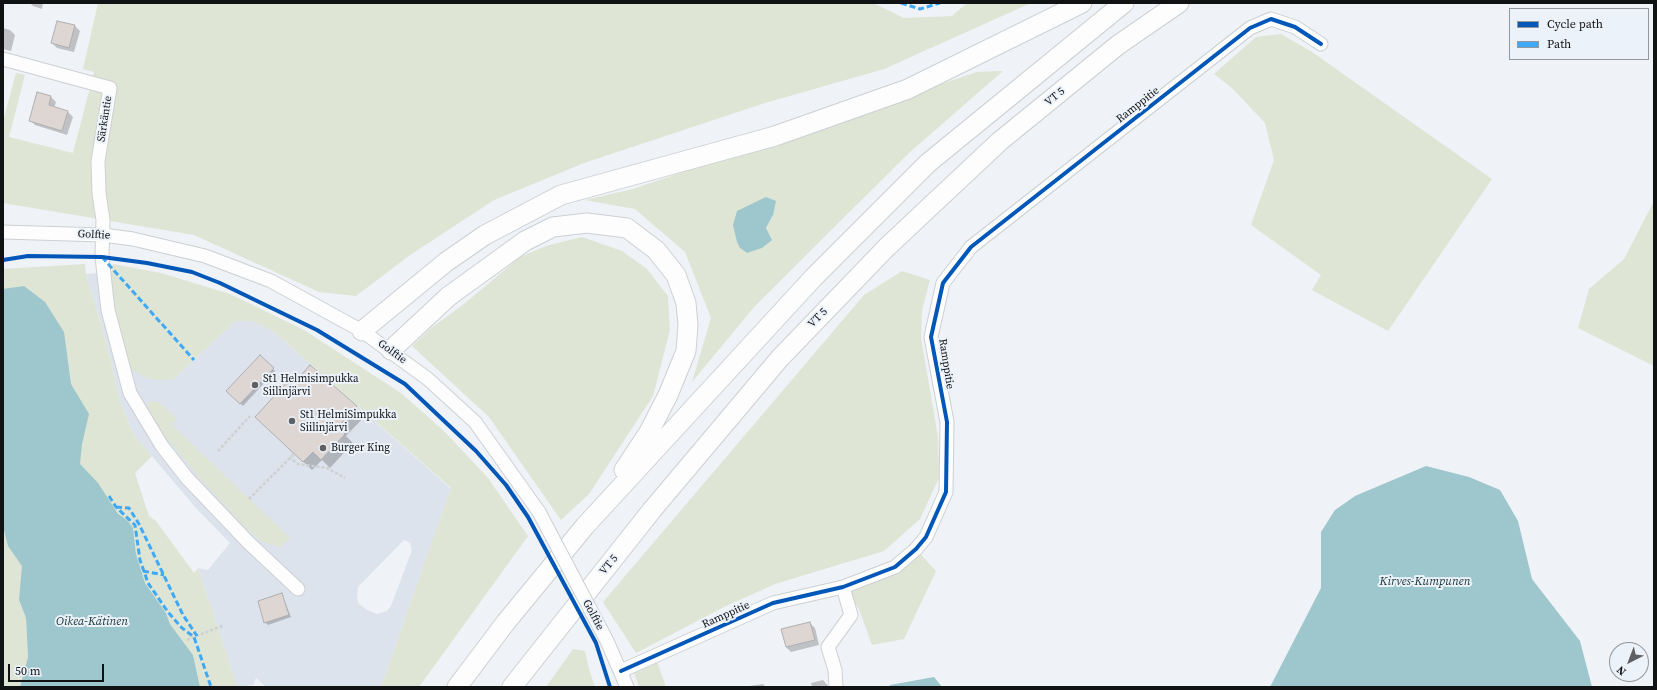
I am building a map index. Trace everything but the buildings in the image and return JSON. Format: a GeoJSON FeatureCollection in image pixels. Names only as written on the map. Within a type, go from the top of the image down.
{"type":"FeatureCollection","features":[{"type":"Feature","properties":{"kind":"highway"},"geometry":{"type":"LineString","coordinates":[[362,330],[446,262],[485,235],[561,195],[775,136],[908,89],[1082,3]]}},
{"type":"Feature","properties":{"kind":"highway"},"geometry":{"type":"LineString","coordinates":[[457,687],[506,622],[585,526],[814,277],[928,163],[1124,3]]}},
{"type":"Feature","properties":{"kind":"highway","name":"VT 5"},"geometry":{"type":"LineString","coordinates":[[512,687],[652,510],[780,358],[887,247],[1000,141],[1118,45],[1179,3]]}},
{"type":"Feature","properties":{"kind":"highway"},"geometry":{"type":"LineString","coordinates":[[391,350],[448,296],[525,241],[553,226],[587,223],[627,228],[656,250],[676,275],[686,303],[688,325],[686,351],[650,432],[585,526]]}},
{"type":"Feature","properties":{"kind":"highway"},"geometry":{"type":"LineString","coordinates":[[518,687],[536,656]]}},
{"type":"Feature","properties":{"kind":"street","name":"Ramppitie"},"geometry":{"type":"LineString","coordinates":[[621,671],[773,603],[843,587],[895,567],[916,549],[926,537],[946,492],[946,422],[932,337],[943,283],[971,247],[1250,28],[1271,19],[1295,27],[1321,44]]}},
{"type":"Feature","properties":{"kind":"street","name":"Särkäntie"},"geometry":{"type":"LineString","coordinates":[[3,59],[110,88],[98,161],[103,235]]}},
{"type":"Feature","properties":{"kind":"street","name":"Golftie"},"geometry":{"type":"LineString","coordinates":[[3,232],[103,235],[133,239],[206,256],[271,281],[362,330],[391,350],[428,379],[475,422],[539,512],[607,641],[627,687]]}},
{"type":"Feature","properties":{"kind":"street"},"geometry":{"type":"LineString","coordinates":[[103,235],[102,257],[108,310],[130,393],[142,416],[162,446],[187,478],[249,543],[298,589]]}},
{"type":"Feature","properties":{"kind":"street"},"geometry":{"type":"LineString","coordinates":[[836,687],[835,670],[828,646],[851,615],[843,587]]}},
{"type":"Feature","properties":{"kind":"path"},"geometry":{"type":"LineString","coordinates":[[218,451],[250,416]]}},
{"type":"Feature","properties":{"kind":"path"},"geometry":{"type":"LineString","coordinates":[[249,499],[289,457],[294,454]]}},
{"type":"Feature","properties":{"kind":"path"},"geometry":{"type":"LineString","coordinates":[[289,457],[298,464],[327,468],[345,478]]}},
{"type":"Feature","properties":{"kind":"path"},"geometry":{"type":"LineString","coordinates":[[187,640],[224,625]]}},
{"type":"Feature","properties":{"kind":"shaded area","name":"St1 Helmisimpukka Siilinjärvi"},"geometry":{"type":"Polygon","coordinates":[[[111,272],[109,282],[174,379],[235,321],[253,321],[273,331],[451,489],[381,687],[266,687],[256,678],[253,685],[237,687],[198,568],[208,570],[230,543],[195,507],[134,435],[120,402],[107,345],[86,274],[111,272]],[[404,540],[358,587],[357,599],[359,604],[367,610],[377,614],[387,611],[391,606],[412,550],[410,543],[404,540]]]}},
{"type":"Feature","properties":{"kind":"green space"},"geometry":{"type":"Polygon","coordinates":[[[98,3],[873,3],[904,18],[952,16],[967,3],[1031,3],[884,69],[765,103],[584,163],[494,200],[410,255],[356,296],[319,292],[194,235],[3,203],[3,121],[16,73],[25,75],[9,137],[73,153],[94,72],[83,69],[98,3]]]}},
{"type":"Feature","properties":{"kind":"green space"},"geometry":{"type":"Polygon","coordinates":[[[1281,34],[1312,52],[1492,179],[1388,331],[1312,290],[1321,275],[1251,225],[1274,160],[1265,123],[1232,88],[1214,74],[1256,37],[1281,34]]]}},
{"type":"Feature","properties":{"kind":"green space"},"geometry":{"type":"Polygon","coordinates":[[[1003,71],[910,152],[755,306],[692,382],[711,318],[685,252],[635,209],[585,200],[633,189],[977,72],[1003,71]],[[766,198],[754,205],[740,248],[747,253],[762,248],[766,229],[773,215],[766,198]]]}},
{"type":"Feature","properties":{"kind":"green space"},"geometry":{"type":"Polygon","coordinates":[[[1654,201],[1654,366],[1578,328],[1589,289],[1624,259],[1654,201]]]}},
{"type":"Feature","properties":{"kind":"green space"},"geometry":{"type":"Polygon","coordinates":[[[582,237],[622,251],[647,269],[668,296],[670,330],[653,396],[589,494],[561,520],[489,417],[412,346],[430,329],[464,304],[520,257],[546,246],[582,237]]]}},
{"type":"Feature","properties":{"kind":"green space"},"geometry":{"type":"Polygon","coordinates":[[[85,264],[86,274],[107,345],[120,402],[134,435],[152,456],[135,473],[149,516],[156,521],[194,573],[198,568],[237,686],[240,687],[200,687],[193,655],[170,624],[166,613],[145,583],[136,554],[133,528],[19,600],[26,618],[28,657],[20,687],[3,687],[3,269],[85,264]]]}},
{"type":"Feature","properties":{"kind":"green space"},"geometry":{"type":"Polygon","coordinates":[[[113,264],[161,273],[230,294],[304,330],[401,393],[445,432],[488,478],[528,536],[419,687],[381,687],[451,488],[273,331],[253,321],[235,321],[174,379],[156,380],[142,376],[130,368],[126,356],[109,282],[113,264]]]}},
{"type":"Feature","properties":{"kind":"green space"},"geometry":{"type":"Polygon","coordinates":[[[902,271],[930,280],[922,310],[921,338],[938,437],[939,478],[920,519],[884,551],[775,584],[724,607],[636,653],[603,602],[864,295],[902,271]]]}},
{"type":"Feature","properties":{"kind":"green space"},"geometry":{"type":"Polygon","coordinates":[[[150,401],[159,402],[177,419],[172,425],[290,538],[281,547],[262,542],[245,527],[197,475],[166,437],[151,414],[147,405],[150,401]]]}},
{"type":"Feature","properties":{"kind":"green space"},"geometry":{"type":"Polygon","coordinates":[[[916,549],[936,571],[904,639],[872,645],[859,609],[843,587],[916,549]]]}},
{"type":"Feature","properties":{"kind":"green space"},"geometry":{"type":"Polygon","coordinates":[[[573,649],[585,651],[595,687],[546,687],[573,649]]]}},
{"type":"Feature","properties":{"kind":"green space"},"geometry":{"type":"Polygon","coordinates":[[[655,656],[666,687],[639,687],[632,666],[655,656]]]}},
{"type":"Feature","properties":{"kind":"water"},"geometry":{"type":"Polygon","coordinates":[[[766,197],[776,201],[773,215],[766,228],[772,240],[762,248],[747,253],[740,248],[737,242],[733,225],[737,211],[766,197]]]}},
{"type":"Feature","properties":{"kind":"water","name":"Oikea-Kätinen"},"geometry":{"type":"Polygon","coordinates":[[[24,286],[45,302],[64,332],[71,384],[89,414],[82,444],[80,464],[98,483],[118,514],[127,520],[133,528],[136,554],[145,583],[166,613],[170,624],[193,655],[200,687],[20,687],[28,657],[26,618],[19,600],[22,566],[8,546],[3,526],[3,289],[24,286]]]}},
{"type":"Feature","properties":{"kind":"water","name":"Kirves-Kumpunen"},"geometry":{"type":"Polygon","coordinates":[[[1426,466],[1469,477],[1500,490],[1518,521],[1532,579],[1580,641],[1592,687],[1270,687],[1321,588],[1321,532],[1335,510],[1355,496],[1426,466]]]}},
{"type":"Feature","properties":{"kind":"water"},"geometry":{"type":"Polygon","coordinates":[[[934,677],[942,687],[889,687],[890,685],[934,677]]]}},
{"type":"Feature","properties":{"kind":"marked path"},"geometry":{"type":"LineString","coordinates":[[901,3],[920,9],[940,3]]}},
{"type":"Feature","properties":{"kind":"marked path"},"geometry":{"type":"LineString","coordinates":[[102,257],[194,360]]}},
{"type":"Feature","properties":{"kind":"marked path"},"geometry":{"type":"LineString","coordinates":[[109,496],[116,507],[135,525],[140,560],[148,583],[168,612],[182,628],[194,637],[211,687]]}},
{"type":"Feature","properties":{"kind":"marked path"},"geometry":{"type":"LineString","coordinates":[[116,507],[129,508],[139,524],[183,615],[197,636]]}},
{"type":"Feature","properties":{"kind":"marked path"},"geometry":{"type":"LineString","coordinates":[[143,571],[164,575]]}},
{"type":"Feature","properties":{"kind":"cycle path"},"geometry":{"type":"LineString","coordinates":[[621,671],[773,603],[843,587],[895,567],[916,549],[926,537],[946,492],[947,422],[931,337],[943,283],[971,247],[1250,28],[1271,19],[1295,27],[1321,44]]}},
{"type":"Feature","properties":{"kind":"cycle path"},"geometry":{"type":"LineString","coordinates":[[3,260],[28,256],[102,257],[147,263],[192,272],[220,283],[317,330],[405,384],[476,451],[506,485],[528,517],[596,643],[610,687]]}},
{"type":"Feature","properties":{"kind":"place","name":"St1 Helmisimpukka Siilinjärvi"},"geometry":{"type":"Point","coordinates":[255,385]}},
{"type":"Feature","properties":{"kind":"place","name":"St1 HelmiSimpukka Siilinjärvi"},"geometry":{"type":"Point","coordinates":[292,421]}},
{"type":"Feature","properties":{"kind":"place","name":"Burger King"},"geometry":{"type":"Point","coordinates":[323,448]}}]}
